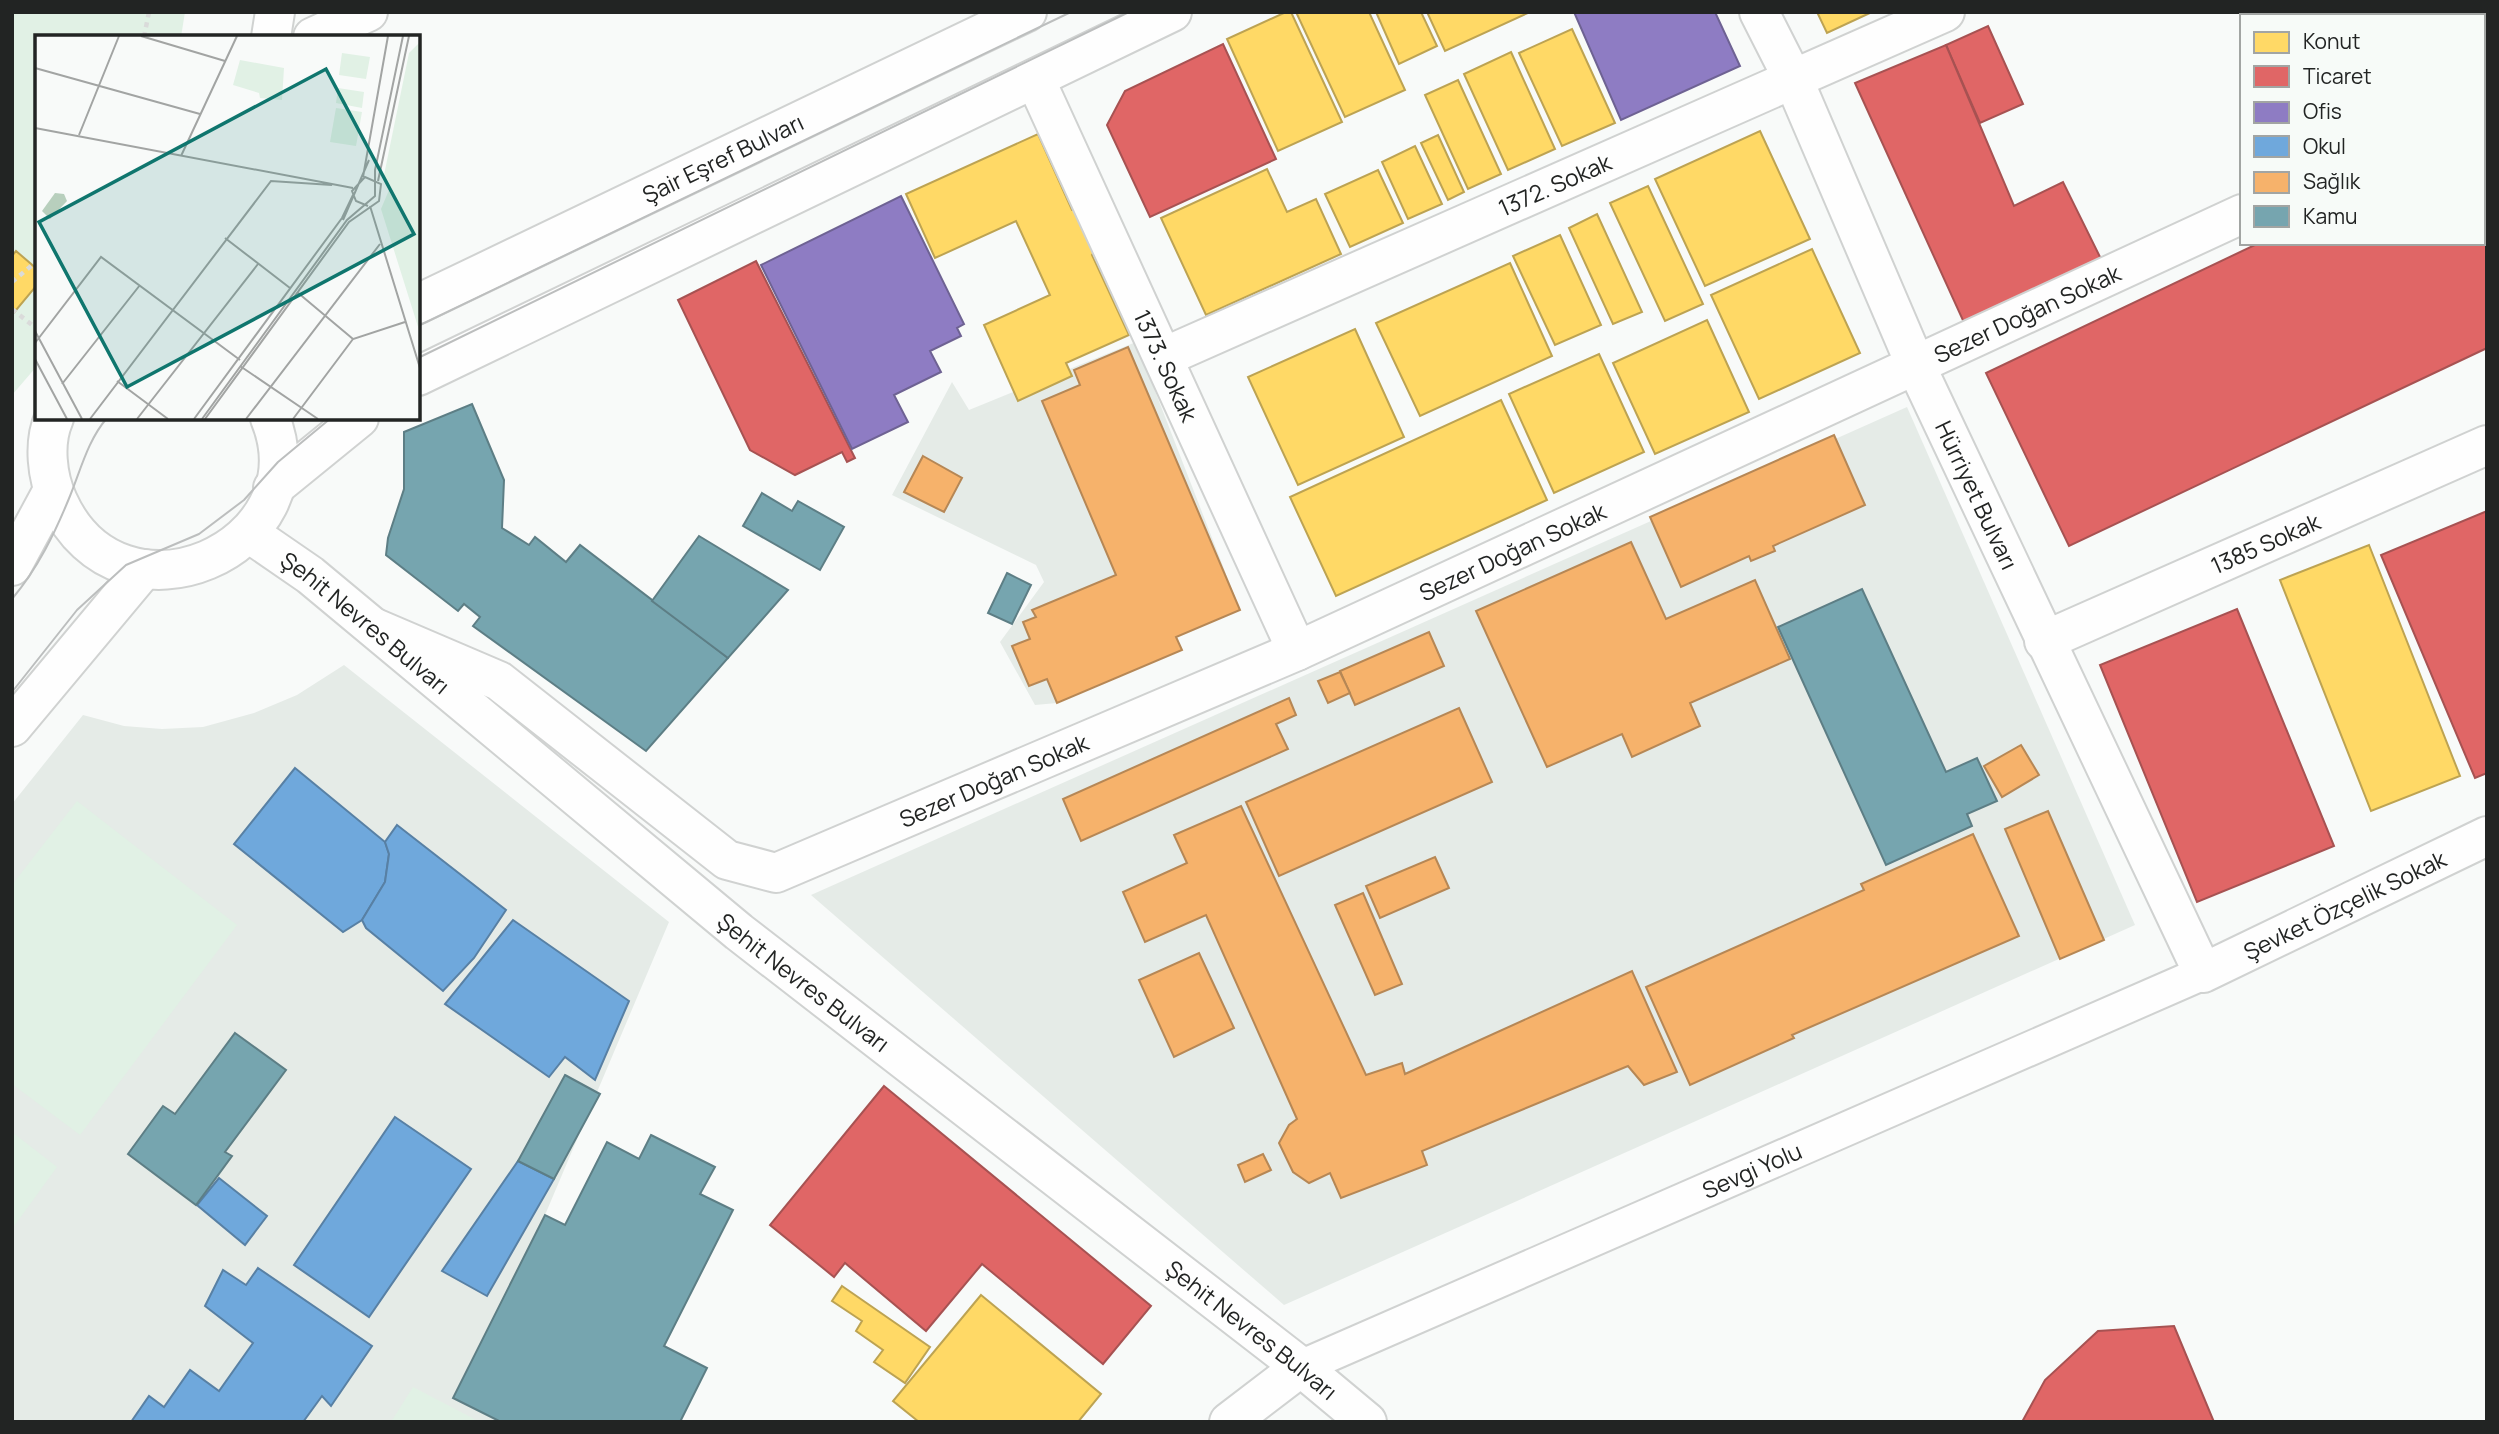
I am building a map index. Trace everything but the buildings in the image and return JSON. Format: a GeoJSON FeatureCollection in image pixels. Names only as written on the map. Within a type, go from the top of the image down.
{"type":"FeatureCollection","features":[{"type":"Feature","properties":{"kind":"street"},"geometry":{"type":"LineString","coordinates":[[271,35],[275,12]]}},
{"type":"Feature","properties":{"kind":"street"},"geometry":{"type":"LineString","coordinates":[[317,35],[368,12]]}},
{"type":"Feature","properties":{"kind":"street"},"geometry":{"type":"LineString","coordinates":[[420,375],[1172,12]]}},
{"type":"Feature","properties":{"kind":"street","name":"Hürriyet Bulvarı"},"geometry":{"type":"LineString","coordinates":[[1759,12],[1794,81],[1916,366],[2203,973]]}},
{"type":"Feature","properties":{"kind":"street","name":"1372. Sokak"},"geometry":{"type":"LineString","coordinates":[[1164,357],[1794,81],[1945,12]]}},
{"type":"Feature","properties":{"kind":"street","name":"Şair Eşref Bulvarı"},"geometry":{"type":"LineString","coordinates":[[420,303],[1008,16]]}},
{"type":"Feature","properties":{"kind":"street","name":"1373. Sokak"},"geometry":{"type":"LineString","coordinates":[[1035,79],[1297,651]]}},
{"type":"Feature","properties":{"kind":"street","name":"Sezer Doğan Sokak"},"geometry":{"type":"LineString","coordinates":[[375,628],[499,681],[727,860],[776,873],[1297,651],[2240,215]]}},
{"type":"Feature","properties":{"kind":"street"},"geometry":{"type":"LineString","coordinates":[[54,420],[47,457],[53,490],[63,513],[79,535],[102,552],[127,565],[163,570],[201,564],[227,551],[249,533],[264,511],[273,488],[278,462],[271,420]]}},
{"type":"Feature","properties":{"kind":"street"},"geometry":{"type":"LineString","coordinates":[[273,488],[357,420]]}},
{"type":"Feature","properties":{"kind":"street","name":"1385 Sokak"},"geometry":{"type":"LineString","coordinates":[[2044,641],[2487,445]]}},
{"type":"Feature","properties":{"kind":"street"},"geometry":{"type":"LineString","coordinates":[[12,566],[53,490]]}},
{"type":"Feature","properties":{"kind":"street","name":"Şehit Nevres Bulvarı"},"geometry":{"type":"LineString","coordinates":[[249,533],[310,575],[739,932],[1301,1367],[1367,1422]]}},
{"type":"Feature","properties":{"kind":"street"},"geometry":{"type":"LineString","coordinates":[[12,727],[144,569]]}},
{"type":"Feature","properties":{"kind":"street","name":"Şevket Özçelik Sokak"},"geometry":{"type":"LineString","coordinates":[[2203,973],[2487,836]]}},
{"type":"Feature","properties":{"kind":"street","name":"Sevgi Yolu"},"geometry":{"type":"LineString","coordinates":[[1301,1367],[2203,973]]}},
{"type":"Feature","properties":{"kind":"street"},"geometry":{"type":"LineString","coordinates":[[1229,1422],[1301,1367]]}},
{"type":"Feature","properties":{"kind":"path"},"geometry":{"type":"LineString","coordinates":[[144,35],[149,12]]}},
{"type":"Feature","properties":{"kind":"path"},"geometry":{"type":"LineString","coordinates":[[12,282],[35,263]]}},
{"type":"Feature","properties":{"kind":"path"},"geometry":{"type":"LineString","coordinates":[[12,309],[35,327]]}},
{"type":"Feature","properties":{"kind":"shaded area"},"geometry":{"type":"Polygon","coordinates":[[[1136,342],[1240,610],[1176,637],[1182,650],[1057,703],[1035,705],[1000,642],[1044,582],[1036,565],[892,495],[952,382],[969,410],[1136,342]]]}},
{"type":"Feature","properties":{"kind":"shaded area"},"geometry":{"type":"Polygon","coordinates":[[[1907,407],[2135,925],[1284,1305],[811,895],[1907,407]]]}},
{"type":"Feature","properties":{"kind":"shaded area"},"geometry":{"type":"Polygon","coordinates":[[[344,665],[669,922],[545,1215],[453,1397],[501,1422],[12,1422],[12,804],[83,715],[124,726],[162,729],[203,727],[254,713],[297,695],[344,665]]]}},
{"type":"Feature","properties":{"kind":"green space"},"geometry":{"type":"Polygon","coordinates":[[[12,12],[185,12],[181,35],[35,35],[35,368],[12,395],[12,12]]]}},
{"type":"Feature","properties":{"kind":"green space"},"geometry":{"type":"Polygon","coordinates":[[[77,801],[237,925],[80,1135],[12,1084],[12,885],[77,801]]]}},
{"type":"Feature","properties":{"kind":"green space"},"geometry":{"type":"Polygon","coordinates":[[[12,1132],[57,1167],[12,1229],[12,1132]]]}},
{"type":"Feature","properties":{"kind":"green space"},"geometry":{"type":"Polygon","coordinates":[[[413,1387],[480,1422],[391,1422],[413,1387]]]}},
{"type":"Feature","properties":{"kind":"tram line"},"geometry":{"type":"LineString","coordinates":[[420,325],[1071,12]]}},
{"type":"Feature","properties":{"kind":"tram line"},"geometry":{"type":"LineString","coordinates":[[420,357],[1129,12]]}},
{"type":"Feature","properties":{"kind":"tram line"},"geometry":{"type":"LineString","coordinates":[[12,599],[45,550],[90,445],[105,420]]}},
{"type":"Feature","properties":{"kind":"tram line"},"geometry":{"type":"LineString","coordinates":[[12,692],[77,610],[126,565],[199,534],[244,500],[278,462],[329,420]]}}]}
